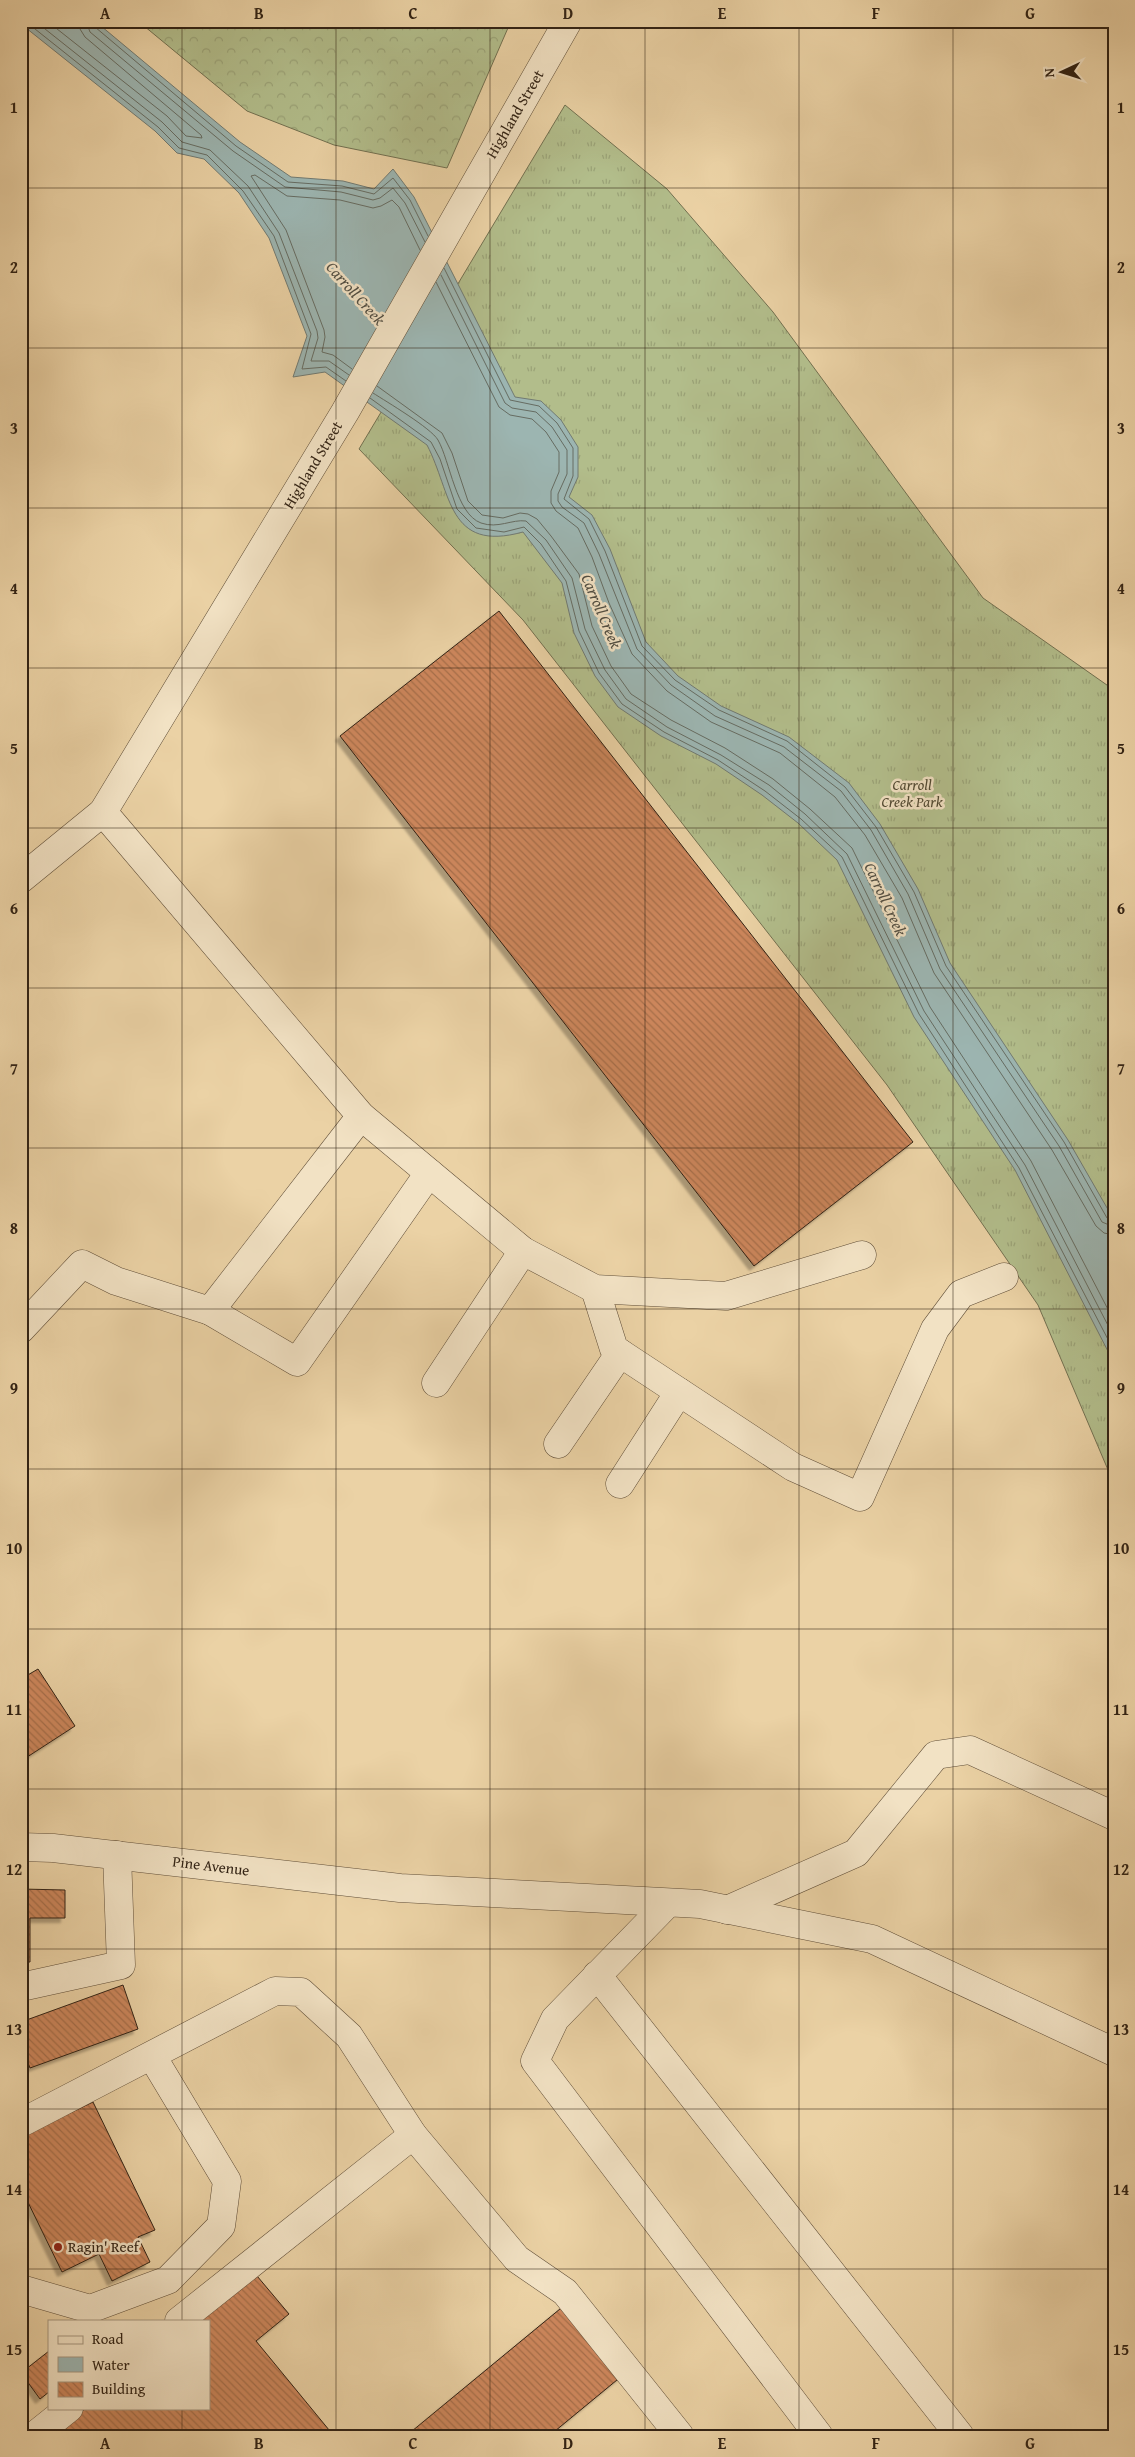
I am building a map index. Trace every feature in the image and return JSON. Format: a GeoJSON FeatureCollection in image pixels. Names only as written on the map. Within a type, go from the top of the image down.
{"type":"FeatureCollection","features":[{"type":"Feature","properties":{"kind":"street","name":"Highland Street"},"geometry":{"type":"LineString","coordinates":[[21,879],[103,812],[345,412],[568,21]]}},
{"type":"Feature","properties":{"kind":"street"},"geometry":{"type":"LineString","coordinates":[[103,812],[360,1116],[523,1252],[595,1289],[726,1296],[862,1255]]}},
{"type":"Feature","properties":{"kind":"street"},"geometry":{"type":"LineString","coordinates":[[210,1311],[360,1116]]}},
{"type":"Feature","properties":{"kind":"street"},"geometry":{"type":"LineString","coordinates":[[21,1329],[82,1264],[116,1281],[210,1311],[297,1362],[428,1173]]}},
{"type":"Feature","properties":{"kind":"street"},"geometry":{"type":"LineString","coordinates":[[436,1383],[523,1252]]}},
{"type":"Feature","properties":{"kind":"street"},"geometry":{"type":"LineString","coordinates":[[595,1289],[614,1349],[792,1467],[860,1497],[935,1329],[961,1294],[1004,1277]]}},
{"type":"Feature","properties":{"kind":"street"},"geometry":{"type":"LineString","coordinates":[[558,1444],[620,1353]]}},
{"type":"Feature","properties":{"kind":"street"},"geometry":{"type":"LineString","coordinates":[[620,1484],[679,1392]]}},
{"type":"Feature","properties":{"kind":"street"},"geometry":{"type":"LineString","coordinates":[[727,1910],[856,1853],[936,1755],[970,1750],[1114,1816]]}},
{"type":"Feature","properties":{"kind":"street","name":"Pine Avenue"},"geometry":{"type":"LineString","coordinates":[[21,1847],[53,1848],[118,1855],[400,1888],[667,1904],[700,1904],[872,1939],[1114,2052]]}},
{"type":"Feature","properties":{"kind":"street"},"geometry":{"type":"LineString","coordinates":[[21,1987],[121,1965],[118,1855]]}},
{"type":"Feature","properties":{"kind":"street"},"geometry":{"type":"LineString","coordinates":[[667,1904],[555,2019],[535,2061],[819,2436]]}},
{"type":"Feature","properties":{"kind":"street"},"geometry":{"type":"LineString","coordinates":[[597,1975],[960,2436]]}},
{"type":"Feature","properties":{"kind":"street"},"geometry":{"type":"LineString","coordinates":[[21,2123],[275,1992],[301,1992],[349,2036],[413,2135],[517,2259],[565,2292],[680,2436]]}},
{"type":"Feature","properties":{"kind":"street"},"geometry":{"type":"LineString","coordinates":[[21,2289],[90,2309],[168,2280],[221,2226],[227,2181],[152,2056]]}},
{"type":"Feature","properties":{"kind":"street"},"geometry":{"type":"LineString","coordinates":[[180,2320],[413,2135]]}},
{"type":"Feature","properties":{"kind":"street"},"geometry":{"type":"LineString","coordinates":[[34,2436],[66,2410]]}},
{"type":"Feature","properties":{"kind":"green space"},"geometry":{"type":"Polygon","coordinates":[[[138,21],[511,21],[447,168],[334,145],[247,111],[138,21]]]}},
{"type":"Feature","properties":{"kind":"green space","name":"Carroll Creek Park"},"geometry":{"type":"Polygon","coordinates":[[[565,105],[667,189],[773,312],[983,598],[1114,690],[1114,1484],[1038,1305],[887,1085],[523,620],[359,449],[565,105]]]}},
{"type":"Feature","properties":{"kind":"water","name":"Carroll Creek"},"geometry":{"type":"Polygon","coordinates":[[[21,21],[95,21],[240,142],[291,177],[343,181],[374,189],[393,169],[414,197],[515,397],[541,401],[561,420],[578,447],[578,477],[569,497],[592,515],[610,549],[646,642],[678,676],[721,706],[789,737],[849,783],[880,824],[918,889],[950,963],[1068,1140],[1114,1220],[1114,1363],[1015,1170],[914,1017],[837,860],[798,823],[762,795],[716,764],[661,736],[618,707],[595,676],[574,633],[562,583],[523,532],[498,536],[479,534],[466,526],[456,514],[448,499],[427,445],[325,372],[293,377],[307,336],[269,238],[239,193],[204,159],[177,153],[155,131],[21,24],[21,21]]]}},
{"type":"Feature","properties":{"kind":"building"},"geometry":{"type":"Polygon","coordinates":[[[499,611],[913,1142],[754,1266],[340,736],[499,611]]]}},
{"type":"Feature","properties":{"kind":"building"},"geometry":{"type":"Polygon","coordinates":[[[38,1669],[75,1726],[21,1761],[21,1679],[38,1669]]]}},
{"type":"Feature","properties":{"kind":"building"},"geometry":{"type":"Polygon","coordinates":[[[21,1889],[65,1890],[65,1918],[30,1918],[30,1962],[21,1962],[21,1889]]]}},
{"type":"Feature","properties":{"kind":"building"},"geometry":{"type":"Polygon","coordinates":[[[123,1985],[138,2029],[30,2068],[21,2045],[21,2022],[123,1985]]]}},
{"type":"Feature","properties":{"kind":"building"},"geometry":{"type":"Polygon","coordinates":[[[93,2102],[155,2230],[138,2237],[150,2262],[112,2281],[99,2254],[62,2272],[21,2188],[21,2136],[93,2102]]]}},
{"type":"Feature","properties":{"kind":"building"},"geometry":{"type":"Polygon","coordinates":[[[252,2270],[289,2314],[256,2341],[334,2436],[55,2436],[84,2410],[210,2410],[210,2320],[192,2320],[252,2270]]]}},
{"type":"Feature","properties":{"kind":"building"},"geometry":{"type":"Polygon","coordinates":[[[566,2304],[623,2375],[549,2436],[406,2436],[566,2304]]]}},
{"type":"Feature","properties":{"kind":"building"},"geometry":{"type":"Polygon","coordinates":[[[48,2352],[48,2393],[40,2399],[21,2373],[48,2352]]]}},
{"type":"Feature","properties":{"kind":"place","name":"Ragin' Reef"},"geometry":{"type":"Point","coordinates":[58,2247]}}]}
